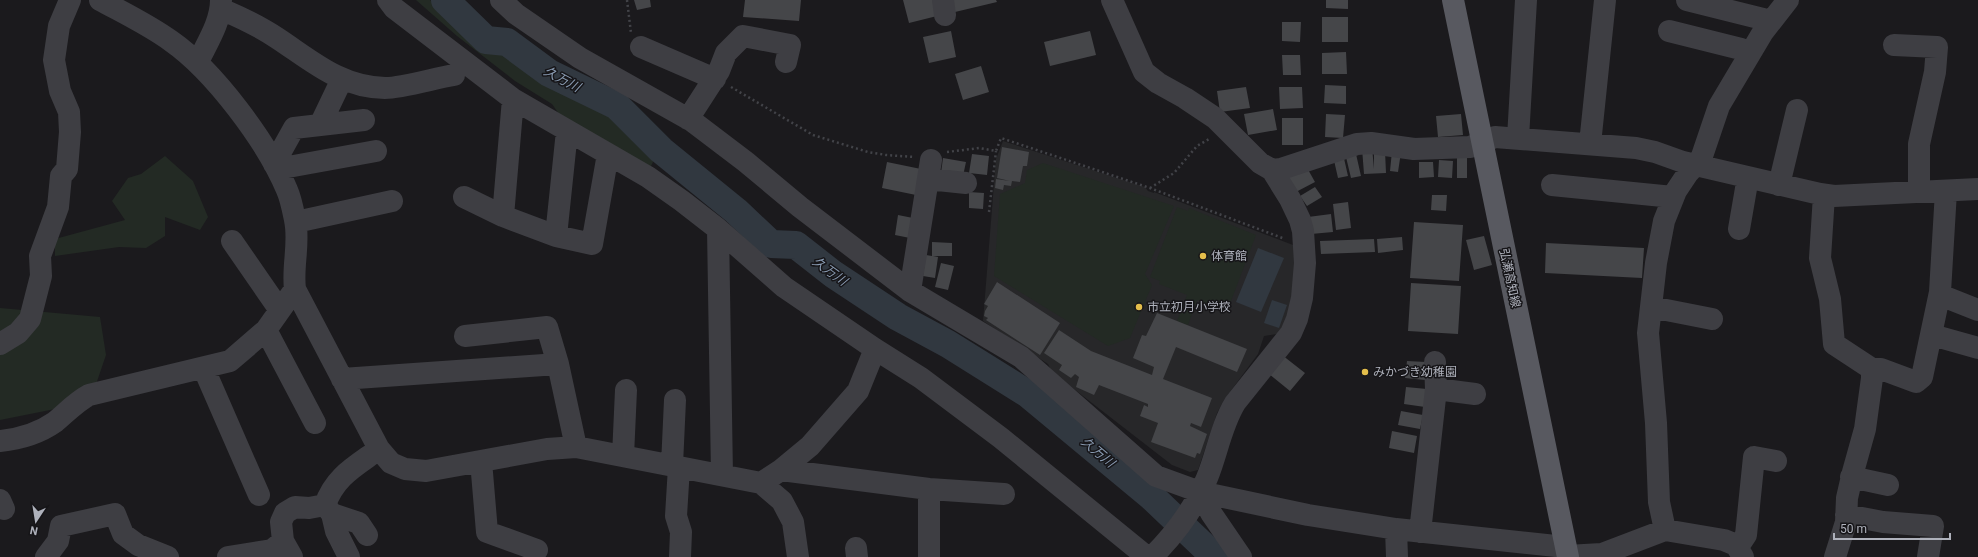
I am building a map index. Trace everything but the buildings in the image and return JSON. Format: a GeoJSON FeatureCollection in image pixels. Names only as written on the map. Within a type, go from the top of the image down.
{"type":"FeatureCollection","features":[{"type":"Feature","properties":{"kind":"main road","name":"弘瀬高知線"},"geometry":{"type":"LineString","coordinates":[[1453,0],[1567,554]]}},
{"type":"Feature","properties":{"kind":"street"},"geometry":{"type":"LineString","coordinates":[[0,344],[18,333],[30,319],[41,276],[40,256],[58,207],[61,176],[67,169],[70,132],[69,112],[60,91],[54,60],[59,26],[70,0]]}},
{"type":"Feature","properties":{"kind":"street"},"geometry":{"type":"LineString","coordinates":[[100,0],[171,41],[198,62],[244,118],[275,166],[288,192],[296,222],[297,251],[294,278],[295,289],[379,449],[391,463],[405,469],[426,471],[547,449],[576,447],[761,482],[782,501],[793,522],[798,557]]}},
{"type":"Feature","properties":{"kind":"street"},"geometry":{"type":"LineString","coordinates":[[388,0],[394,8],[514,99],[648,177],[718,229],[784,286],[875,349],[921,378],[1153,554],[1195,501],[1232,409],[1291,333],[1297,320],[1304,284],[1305,246],[1303,231],[1296,210],[1272,170],[1260,162],[1215,118],[1185,98],[1158,83],[1144,72],[1112,0]]}},
{"type":"Feature","properties":{"kind":"street"},"geometry":{"type":"LineString","coordinates":[[501,0],[516,14],[580,58],[688,119],[746,162],[800,207],[910,291],[1021,357],[1156,476],[1211,512],[1241,557]]}},
{"type":"Feature","properties":{"kind":"street"},"geometry":{"type":"LineString","coordinates":[[1518,138],[1526,0]]}},
{"type":"Feature","properties":{"kind":"street"},"geometry":{"type":"LineString","coordinates":[[1590,144],[1605,0]]}},
{"type":"Feature","properties":{"kind":"street"},"geometry":{"type":"LineString","coordinates":[[1687,0],[1772,21]]}},
{"type":"Feature","properties":{"kind":"street"},"geometry":{"type":"LineString","coordinates":[[1665,530],[1659,502],[1656,423],[1648,333],[1660,242],[1667,213],[1673,197],[1688,173],[1701,159],[1719,106],[1748,54],[1788,0]]}},
{"type":"Feature","properties":{"kind":"street"},"geometry":{"type":"LineString","coordinates":[[198,62],[211,36],[221,4],[277,38],[313,65],[352,84],[387,88],[454,75]]}},
{"type":"Feature","properties":{"kind":"street"},"geometry":{"type":"LineString","coordinates":[[1669,31],[1741,49],[1748,54]]}},
{"type":"Feature","properties":{"kind":"street"},"geometry":{"type":"LineString","coordinates":[[688,119],[714,79],[726,53],[743,36],[790,45],[786,62]]}},
{"type":"Feature","properties":{"kind":"street"},"geometry":{"type":"LineString","coordinates":[[636,42],[714,79]]}},
{"type":"Feature","properties":{"kind":"street"},"geometry":{"type":"LineString","coordinates":[[1894,45],[1937,48],[1935,72],[1920,144],[1919,191]]}},
{"type":"Feature","properties":{"kind":"street"},"geometry":{"type":"LineString","coordinates":[[320,125],[342,79]]}},
{"type":"Feature","properties":{"kind":"street"},"geometry":{"type":"LineString","coordinates":[[503,216],[514,99]]}},
{"type":"Feature","properties":{"kind":"street"},"geometry":{"type":"LineString","coordinates":[[1779,185],[1797,110]]}},
{"type":"Feature","properties":{"kind":"street"},"geometry":{"type":"LineString","coordinates":[[275,166],[294,128],[364,120]]}},
{"type":"Feature","properties":{"kind":"street"},"geometry":{"type":"LineString","coordinates":[[556,236],[567,131]]}},
{"type":"Feature","properties":{"kind":"street"},"geometry":{"type":"LineString","coordinates":[[1272,170],[1357,144],[1371,144],[1414,149],[1470,147],[1495,137],[1636,148],[1655,152],[1696,165],[1824,195],[1978,189]]}},
{"type":"Feature","properties":{"kind":"street"},"geometry":{"type":"LineString","coordinates":[[275,166],[376,151]]}},
{"type":"Feature","properties":{"kind":"street"},"geometry":{"type":"LineString","coordinates":[[464,197],[503,216],[556,236],[592,244],[608,154]]}},
{"type":"Feature","properties":{"kind":"street"},"geometry":{"type":"LineString","coordinates":[[910,291],[931,162],[966,183]]}},
{"type":"Feature","properties":{"kind":"street"},"geometry":{"type":"LineString","coordinates":[[1738,229],[1748,177]]}},
{"type":"Feature","properties":{"kind":"street"},"geometry":{"type":"LineString","coordinates":[[1552,185],[1673,197]]}},
{"type":"Feature","properties":{"kind":"street"},"geometry":{"type":"LineString","coordinates":[[1824,195],[1820,258],[1830,299],[1834,344],[1872,369],[1881,369],[1916,382],[1922,378],[1940,295],[1946,191]]}},
{"type":"Feature","properties":{"kind":"street"},"geometry":{"type":"LineString","coordinates":[[296,222],[392,201]]}},
{"type":"Feature","properties":{"kind":"street"},"geometry":{"type":"LineString","coordinates":[[718,229],[722,475]]}},
{"type":"Feature","properties":{"kind":"street"},"geometry":{"type":"LineString","coordinates":[[232,241],[280,309]]}},
{"type":"Feature","properties":{"kind":"street"},"geometry":{"type":"LineString","coordinates":[[0,441],[16,440],[35,434],[55,421],[75,403],[89,395],[204,369],[230,361],[266,330],[295,289]]}},
{"type":"Feature","properties":{"kind":"street"},"geometry":{"type":"LineString","coordinates":[[1940,295],[1978,310]]}},
{"type":"Feature","properties":{"kind":"street"},"geometry":{"type":"LineString","coordinates":[[1651,307],[1712,319]]}},
{"type":"Feature","properties":{"kind":"street"},"geometry":{"type":"LineString","coordinates":[[465,336],[547,327],[558,364],[576,447]]}},
{"type":"Feature","properties":{"kind":"street"},"geometry":{"type":"LineString","coordinates":[[266,330],[315,423]]}},
{"type":"Feature","properties":{"kind":"street"},"geometry":{"type":"LineString","coordinates":[[1932,335],[1978,348]]}},
{"type":"Feature","properties":{"kind":"street"},"geometry":{"type":"LineString","coordinates":[[761,482],[781,470],[810,446],[858,391],[875,349]]}},
{"type":"Feature","properties":{"kind":"street"},"geometry":{"type":"LineString","coordinates":[[1420,532],[1436,389],[1435,362]]}},
{"type":"Feature","properties":{"kind":"street"},"geometry":{"type":"LineString","coordinates":[[342,379],[558,364]]}},
{"type":"Feature","properties":{"kind":"street"},"geometry":{"type":"LineString","coordinates":[[204,369],[259,495]]}},
{"type":"Feature","properties":{"kind":"street"},"geometry":{"type":"LineString","coordinates":[[1835,557],[1843,509],[1865,429],[1872,369]]}},
{"type":"Feature","properties":{"kind":"street"},"geometry":{"type":"LineString","coordinates":[[1436,389],[1475,394]]}},
{"type":"Feature","properties":{"kind":"street"},"geometry":{"type":"LineString","coordinates":[[623,390],[623,456]]}},
{"type":"Feature","properties":{"kind":"street"},"geometry":{"type":"LineString","coordinates":[[675,400],[676,516],[681,532],[680,557]]}},
{"type":"Feature","properties":{"kind":"street"},"geometry":{"type":"LineString","coordinates":[[349,557],[336,531],[328,509],[330,491],[342,476],[379,449]]}},
{"type":"Feature","properties":{"kind":"street"},"geometry":{"type":"LineString","coordinates":[[1195,501],[1308,515],[1396,530],[1420,532],[1567,554],[1602,554],[1665,530],[1724,540],[1740,552],[1746,535],[1754,457],[1776,461]]}},
{"type":"Feature","properties":{"kind":"street"},"geometry":{"type":"LineString","coordinates":[[481,461],[487,532],[537,550]]}},
{"type":"Feature","properties":{"kind":"street"},"geometry":{"type":"LineString","coordinates":[[781,470],[929,489],[1004,494]]}},
{"type":"Feature","properties":{"kind":"street"},"geometry":{"type":"LineString","coordinates":[[1851,477],[1888,485]]}},
{"type":"Feature","properties":{"kind":"street"},"geometry":{"type":"LineString","coordinates":[[929,489],[929,557]]}},
{"type":"Feature","properties":{"kind":"street"},"geometry":{"type":"LineString","coordinates":[[228,557],[288,549],[281,522],[285,513],[295,508],[328,509],[359,523],[367,535]]}},
{"type":"Feature","properties":{"kind":"street"},"geometry":{"type":"LineString","coordinates":[[1843,509],[1883,522],[1933,526],[1928,557]]}},
{"type":"Feature","properties":{"kind":"street"},"geometry":{"type":"LineString","coordinates":[[46,557],[58,541],[61,526],[115,514],[123,534],[138,545],[168,557]]}},
{"type":"Feature","properties":{"kind":"street"},"geometry":{"type":"LineString","coordinates":[[1396,530],[1397,557]]}},
{"type":"Feature","properties":{"kind":"path"},"geometry":{"type":"LineString","coordinates":[[627,0],[636,42]]}},
{"type":"Feature","properties":{"kind":"path"},"geometry":{"type":"LineString","coordinates":[[714,79],[813,135],[886,155],[931,162],[979,148],[996,151]]}},
{"type":"Feature","properties":{"kind":"path"},"geometry":{"type":"LineString","coordinates":[[1150,188],[1174,173],[1198,146],[1210,138],[1216,135],[1234,136]]}},
{"type":"Feature","properties":{"kind":"path"},"geometry":{"type":"LineString","coordinates":[[989,212],[996,151],[1001,138],[1150,188],[1305,246]]}},
{"type":"Feature","properties":{"kind":"shaded area"},"geometry":{"type":"Polygon","coordinates":[[[416,0],[430,0],[493,53],[492,46],[504,48],[526,62],[542,79],[613,111],[643,138],[650,149],[654,160],[648,172],[566,124],[552,104],[515,81],[457,36],[416,0]]]}},
{"type":"Feature","properties":{"kind":"shaded area","name":"市立初月小学校"},"geometry":{"type":"Polygon","coordinates":[[[1003,141],[1145,187],[1148,191],[1301,248],[1299,275],[1283,333],[1264,336],[1258,354],[1224,400],[1217,413],[1198,470],[1190,472],[1172,465],[1052,372],[1048,364],[983,321],[996,159],[1003,141]]]}},
{"type":"Feature","properties":{"kind":"shaded area"},"geometry":{"type":"Polygon","coordinates":[[[165,156],[193,181],[208,217],[200,230],[165,217],[165,236],[146,248],[119,247],[55,256],[55,239],[125,220],[112,201],[128,178],[141,174],[165,156]]]}},
{"type":"Feature","properties":{"kind":"shaded area"},"geometry":{"type":"Polygon","coordinates":[[[1043,163],[1174,206],[1145,274],[1152,285],[1130,338],[1108,346],[994,276],[1000,194],[1025,183],[1027,170],[1043,163]]]}},
{"type":"Feature","properties":{"kind":"shaded area","name":"体育館"},"geometry":{"type":"Polygon","coordinates":[[[1177,207],[1188,211],[1189,208],[1256,235],[1228,309],[1222,307],[1221,309],[1197,300],[1188,325],[1177,321],[1187,295],[1159,284],[1160,281],[1150,277],[1177,207]]]}},
{"type":"Feature","properties":{"kind":"shaded area"},"geometry":{"type":"Polygon","coordinates":[[[1258,248],[1284,258],[1261,312],[1236,302],[1258,248]]]}},
{"type":"Feature","properties":{"kind":"shaded area"},"geometry":{"type":"Polygon","coordinates":[[[1272,300],[1287,305],[1279,328],[1264,323],[1272,300]]]}},
{"type":"Feature","properties":{"kind":"shaded area"},"geometry":{"type":"Polygon","coordinates":[[[0,308],[100,317],[106,355],[90,402],[0,420],[0,308]]]}},
{"type":"Feature","properties":{"kind":"waterway","name":"久万川"},"geometry":{"type":"LineString","coordinates":[[445,0],[486,40],[507,42],[549,73],[617,106],[661,150],[736,211],[771,244],[796,245],[833,274],[898,317],[948,344],[1028,394],[1152,497],[1215,557]]}},
{"type":"Feature","properties":{"kind":"place","name":"体育館"},"geometry":{"type":"Point","coordinates":[1203,256]}},
{"type":"Feature","properties":{"kind":"place","name":"市立初月小学校"},"geometry":{"type":"Point","coordinates":[1139,307]}},
{"type":"Feature","properties":{"kind":"place","name":"みかづき幼稚園"},"geometry":{"type":"Point","coordinates":[1365,372]}}]}
